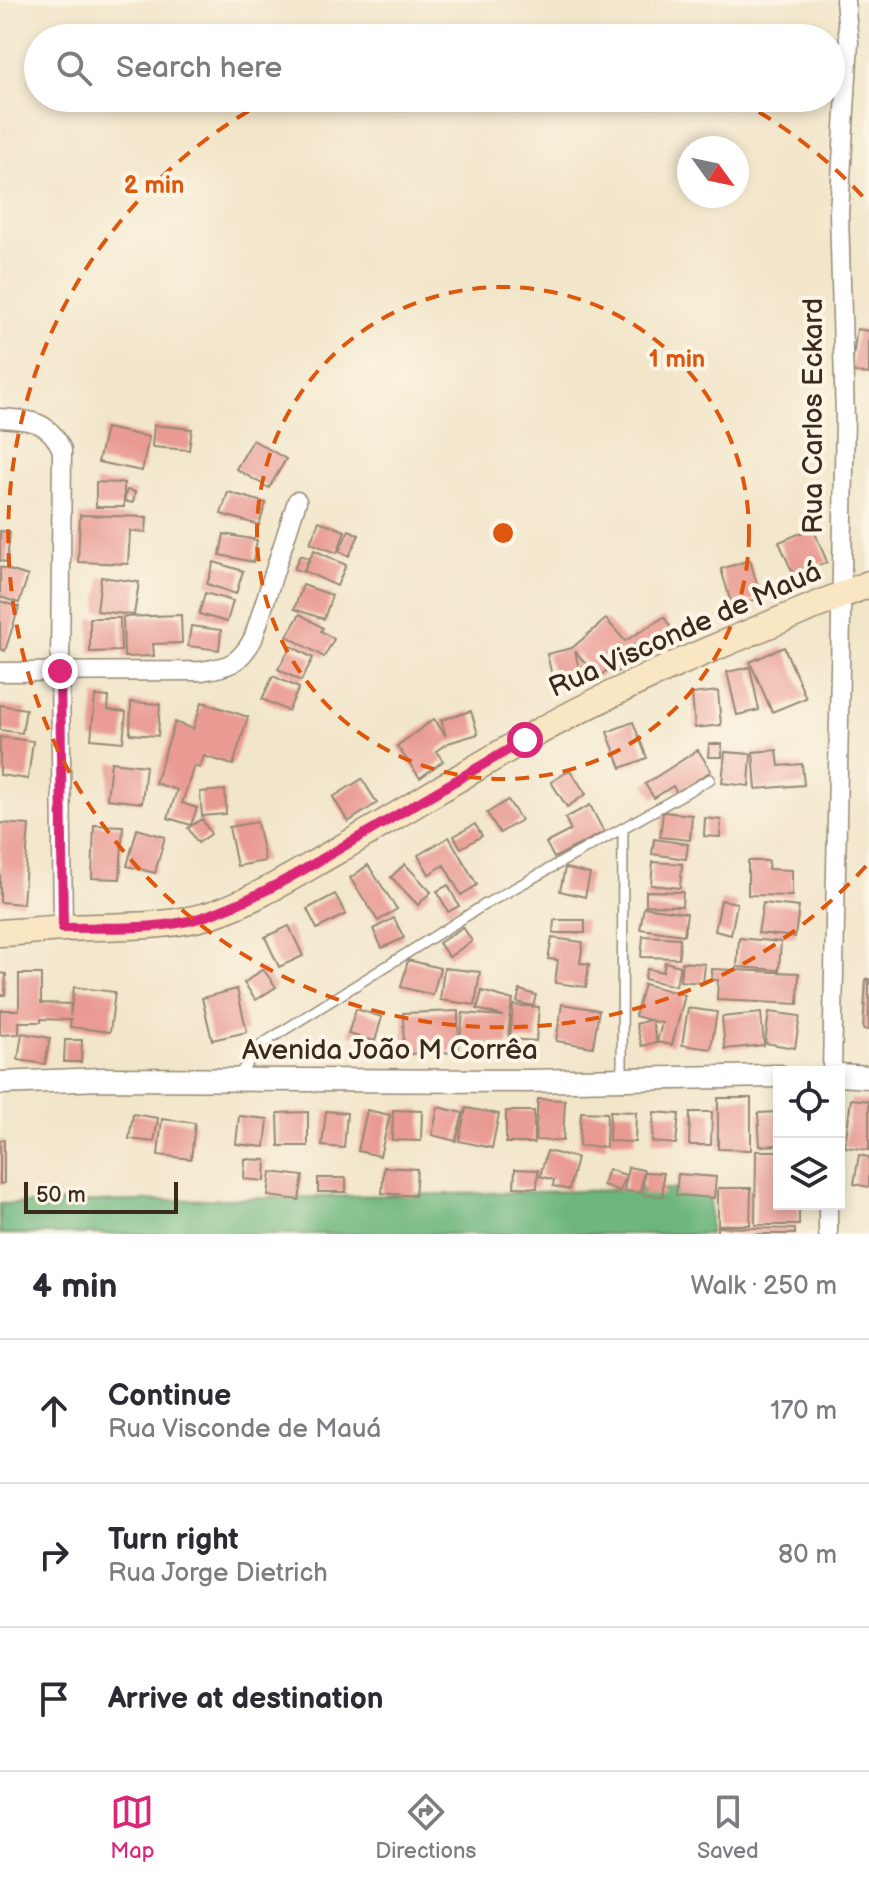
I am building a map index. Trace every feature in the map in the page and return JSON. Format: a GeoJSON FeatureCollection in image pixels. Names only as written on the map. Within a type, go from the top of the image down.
{"type":"FeatureCollection","features":[{"type":"Feature","properties":{"kind":"main road","name":"Rua Visconde de Mauá"},"geometry":{"type":"LineString","coordinates":[[0,933],[168,924],[201,917],[245,900],[288,879],[525,740],[619,689],[869,584]]}},
{"type":"Feature","properties":{"kind":"street","name":"Rua Carlos Eckard"},"geometry":{"type":"LineString","coordinates":[[845,0],[849,42],[845,110]]}},
{"type":"Feature","properties":{"kind":"street","name":"Rua Carlos Eckard"},"geometry":{"type":"LineString","coordinates":[[832,1066],[845,418],[839,213],[845,112]]}},
{"type":"Feature","properties":{"kind":"street"},"geometry":{"type":"LineString","coordinates":[[0,418],[44,425],[57,437],[62,450],[60,671],[63,928]]}},
{"type":"Feature","properties":{"kind":"street"},"geometry":{"type":"LineString","coordinates":[[0,672],[201,671],[223,668],[235,662],[245,654],[253,639],[297,501]]}},
{"type":"Feature","properties":{"kind":"street"},"geometry":{"type":"LineString","coordinates":[[845,1075],[869,1077]]}},
{"type":"Feature","properties":{"kind":"street","name":"Avenida João M Corrêa"},"geometry":{"type":"LineString","coordinates":[[0,1083],[102,1079],[526,1081],[773,1076]]}},
{"type":"Feature","properties":{"kind":"street"},"geometry":{"type":"LineString","coordinates":[[828,1210],[828,1234]]}},
{"type":"Feature","properties":{"kind":"lane"},"geometry":{"type":"LineString","coordinates":[[235,1080],[262,1044],[484,905],[710,779]]}},
{"type":"Feature","properties":{"kind":"lane"},"geometry":{"type":"LineString","coordinates":[[622,1079],[623,828]]}},
{"type":"Feature","properties":{"kind":"green space"},"geometry":{"type":"Polygon","coordinates":[[[710,1188],[710,1234],[0,1234],[0,1204],[710,1188]]]}},
{"type":"Feature","properties":{"kind":"building"},"geometry":{"type":"Polygon","coordinates":[[[857,329],[869,331],[869,374],[851,372],[857,329]]]}},
{"type":"Feature","properties":{"kind":"building"},"geometry":{"type":"Polygon","coordinates":[[[154,425],[192,429],[189,450],[152,447],[154,425]]]}},
{"type":"Feature","properties":{"kind":"building"},"geometry":{"type":"Polygon","coordinates":[[[106,428],[149,437],[142,471],[98,462],[106,428]]]}},
{"type":"Feature","properties":{"kind":"building"},"geometry":{"type":"Polygon","coordinates":[[[253,440],[286,459],[269,488],[236,469],[253,440]]]}},
{"type":"Feature","properties":{"kind":"building"},"geometry":{"type":"Polygon","coordinates":[[[96,482],[124,483],[124,507],[96,507],[96,482]]]}},
{"type":"Feature","properties":{"kind":"building"},"geometry":{"type":"Polygon","coordinates":[[[127,490],[135,492],[133,503],[124,501],[127,490]]]}},
{"type":"Feature","properties":{"kind":"building"},"geometry":{"type":"Polygon","coordinates":[[[228,492],[266,503],[259,525],[221,514],[228,492]]]}},
{"type":"Feature","properties":{"kind":"building"},"geometry":{"type":"Polygon","coordinates":[[[80,515],[147,517],[146,532],[130,531],[128,564],[78,562],[80,515]]]}},
{"type":"Feature","properties":{"kind":"building"},"geometry":{"type":"Polygon","coordinates":[[[319,521],[345,531],[337,553],[310,543],[319,521]]]}},
{"type":"Feature","properties":{"kind":"building"},"geometry":{"type":"Polygon","coordinates":[[[813,528],[827,562],[794,576],[779,542],[813,528]]]}},
{"type":"Feature","properties":{"kind":"building"},"geometry":{"type":"Polygon","coordinates":[[[349,530],[359,535],[349,556],[339,551],[349,530]]]}},
{"type":"Feature","properties":{"kind":"building"},"geometry":{"type":"Polygon","coordinates":[[[0,531],[10,532],[7,562],[0,561],[0,531]]]}},
{"type":"Feature","properties":{"kind":"building"},"geometry":{"type":"Polygon","coordinates":[[[224,534],[257,540],[253,562],[220,555],[224,534]]]}},
{"type":"Feature","properties":{"kind":"building"},"geometry":{"type":"Polygon","coordinates":[[[314,550],[346,565],[337,586],[304,571],[314,550]]]}},
{"type":"Feature","properties":{"kind":"building"},"geometry":{"type":"Polygon","coordinates":[[[300,555],[309,558],[303,572],[294,569],[300,555]]]}},
{"type":"Feature","properties":{"kind":"building"},"geometry":{"type":"Polygon","coordinates":[[[750,560],[761,598],[732,606],[721,569],[750,560]]]}},
{"type":"Feature","properties":{"kind":"building"},"geometry":{"type":"Polygon","coordinates":[[[214,562],[243,571],[236,594],[207,584],[214,562]]]}},
{"type":"Feature","properties":{"kind":"building"},"geometry":{"type":"Polygon","coordinates":[[[0,567],[28,576],[19,603],[0,597],[0,567]]]}},
{"type":"Feature","properties":{"kind":"building"},"geometry":{"type":"Polygon","coordinates":[[[101,577],[139,582],[134,615],[97,611],[101,577]]]}},
{"type":"Feature","properties":{"kind":"building"},"geometry":{"type":"Polygon","coordinates":[[[303,585],[332,595],[324,619],[294,609],[303,585]]]}},
{"type":"Feature","properties":{"kind":"building"},"geometry":{"type":"Polygon","coordinates":[[[205,593],[233,601],[227,622],[199,614],[205,593]]]}},
{"type":"Feature","properties":{"kind":"building"},"geometry":{"type":"Polygon","coordinates":[[[0,601],[19,607],[5,651],[0,649],[0,601]]]}},
{"type":"Feature","properties":{"kind":"building"},"geometry":{"type":"Polygon","coordinates":[[[300,614],[334,639],[324,657],[287,636],[300,614]]]}},
{"type":"Feature","properties":{"kind":"building"},"geometry":{"type":"Polygon","coordinates":[[[181,615],[182,643],[153,644],[154,656],[124,657],[123,617],[181,615]]]}},
{"type":"Feature","properties":{"kind":"building"},"geometry":{"type":"Polygon","coordinates":[[[664,617],[677,638],[637,662],[634,657],[616,673],[611,667],[598,678],[575,651],[580,674],[553,680],[547,654],[572,648],[606,619],[625,641],[664,617]]]}},
{"type":"Feature","properties":{"kind":"building"},"geometry":{"type":"Polygon","coordinates":[[[90,618],[120,618],[121,651],[90,652],[90,618]]]}},
{"type":"Feature","properties":{"kind":"building"},"geometry":{"type":"Polygon","coordinates":[[[191,626],[221,630],[219,650],[188,646],[191,626]]]}},
{"type":"Feature","properties":{"kind":"building"},"geometry":{"type":"Polygon","coordinates":[[[291,646],[313,658],[301,681],[278,669],[291,646]]]}},
{"type":"Feature","properties":{"kind":"building"},"geometry":{"type":"Polygon","coordinates":[[[784,647],[806,698],[772,712],[750,662],[784,647]]]}},
{"type":"Feature","properties":{"kind":"building"},"geometry":{"type":"Polygon","coordinates":[[[750,667],[759,710],[737,715],[727,672],[750,667]]]}},
{"type":"Feature","properties":{"kind":"building"},"geometry":{"type":"Polygon","coordinates":[[[273,676],[299,688],[288,711],[262,699],[273,676]]]}},
{"type":"Feature","properties":{"kind":"building"},"geometry":{"type":"Polygon","coordinates":[[[718,691],[721,725],[695,728],[692,694],[718,691]]]}},
{"type":"Feature","properties":{"kind":"building"},"geometry":{"type":"Polygon","coordinates":[[[95,696],[109,697],[108,710],[126,712],[123,742],[91,739],[95,696]]]}},
{"type":"Feature","properties":{"kind":"building"},"geometry":{"type":"Polygon","coordinates":[[[131,702],[160,704],[158,736],[130,734],[131,702]]]}},
{"type":"Feature","properties":{"kind":"building"},"geometry":{"type":"Polygon","coordinates":[[[202,702],[248,717],[233,765],[204,756],[200,768],[194,766],[182,803],[197,808],[191,825],[168,818],[177,790],[155,783],[175,722],[193,729],[202,702]]]}},
{"type":"Feature","properties":{"kind":"building"},"geometry":{"type":"Polygon","coordinates":[[[0,705],[26,709],[22,733],[0,730],[0,705]]]}},
{"type":"Feature","properties":{"kind":"building"},"geometry":{"type":"Polygon","coordinates":[[[471,711],[478,734],[448,743],[436,751],[443,761],[420,778],[397,746],[434,719],[446,736],[441,720],[471,711]]]}},
{"type":"Feature","properties":{"kind":"building"},"geometry":{"type":"Polygon","coordinates":[[[633,722],[647,758],[621,768],[607,732],[633,722]]]}},
{"type":"Feature","properties":{"kind":"building"},"geometry":{"type":"Polygon","coordinates":[[[0,737],[33,741],[28,779],[0,775],[0,737]]]}},
{"type":"Feature","properties":{"kind":"building"},"geometry":{"type":"Polygon","coordinates":[[[709,744],[722,744],[722,757],[708,757],[709,744]]]}},
{"type":"Feature","properties":{"kind":"building"},"geometry":{"type":"Polygon","coordinates":[[[698,750],[711,771],[677,793],[673,786],[654,798],[645,784],[698,750]]]}},
{"type":"Feature","properties":{"kind":"building"},"geometry":{"type":"Polygon","coordinates":[[[777,750],[779,766],[802,764],[804,785],[756,789],[753,752],[777,750]]]}},
{"type":"Feature","properties":{"kind":"building"},"geometry":{"type":"Polygon","coordinates":[[[725,752],[751,754],[749,786],[722,783],[725,752]]]}},
{"type":"Feature","properties":{"kind":"building"},"geometry":{"type":"Polygon","coordinates":[[[111,762],[146,766],[142,803],[107,799],[111,762]]]}},
{"type":"Feature","properties":{"kind":"building"},"geometry":{"type":"Polygon","coordinates":[[[570,770],[586,794],[567,807],[551,782],[570,770]]]}},
{"type":"Feature","properties":{"kind":"building"},"geometry":{"type":"Polygon","coordinates":[[[362,779],[377,803],[348,822],[333,797],[362,779]]]}},
{"type":"Feature","properties":{"kind":"building"},"geometry":{"type":"Polygon","coordinates":[[[225,790],[226,814],[202,816],[200,792],[225,790]]]}},
{"type":"Feature","properties":{"kind":"building"},"geometry":{"type":"Polygon","coordinates":[[[508,800],[521,820],[500,833],[487,813],[508,800]]]}},
{"type":"Feature","properties":{"kind":"building"},"geometry":{"type":"Polygon","coordinates":[[[590,805],[604,832],[554,858],[546,843],[571,830],[565,818],[590,805]]]}},
{"type":"Feature","properties":{"kind":"building"},"geometry":{"type":"Polygon","coordinates":[[[663,812],[692,815],[690,840],[660,837],[663,812]]]}},
{"type":"Feature","properties":{"kind":"building"},"geometry":{"type":"Polygon","coordinates":[[[705,818],[721,820],[720,837],[704,836],[705,818]]]}},
{"type":"Feature","properties":{"kind":"building"},"geometry":{"type":"Polygon","coordinates":[[[202,819],[211,834],[198,843],[188,828],[202,819]]]}},
{"type":"Feature","properties":{"kind":"building"},"geometry":{"type":"Polygon","coordinates":[[[257,822],[265,861],[237,866],[229,827],[257,822]]]}},
{"type":"Feature","properties":{"kind":"building"},"geometry":{"type":"Polygon","coordinates":[[[0,823],[29,825],[23,904],[0,902],[0,823]]]}},
{"type":"Feature","properties":{"kind":"building"},"geometry":{"type":"Polygon","coordinates":[[[475,824],[482,836],[461,848],[454,836],[475,824]]]}},
{"type":"Feature","properties":{"kind":"building"},"geometry":{"type":"Polygon","coordinates":[[[94,825],[123,826],[120,879],[92,878],[94,825]]]}},
{"type":"Feature","properties":{"kind":"building"},"geometry":{"type":"Polygon","coordinates":[[[137,829],[165,837],[155,873],[127,866],[137,829]]]}},
{"type":"Feature","properties":{"kind":"building"},"geometry":{"type":"Polygon","coordinates":[[[449,837],[477,885],[461,895],[444,865],[429,874],[418,855],[449,837]]]}},
{"type":"Feature","properties":{"kind":"building"},"geometry":{"type":"Polygon","coordinates":[[[654,839],[688,844],[686,859],[652,854],[654,839]]]}},
{"type":"Feature","properties":{"kind":"building"},"geometry":{"type":"Polygon","coordinates":[[[748,861],[769,861],[768,869],[792,870],[792,896],[748,895],[748,861]]]}},
{"type":"Feature","properties":{"kind":"building"},"geometry":{"type":"Polygon","coordinates":[[[653,862],[682,864],[680,888],[651,885],[653,862]]]}},
{"type":"Feature","properties":{"kind":"building"},"geometry":{"type":"Polygon","coordinates":[[[405,864],[431,892],[418,905],[391,877],[405,864]]]}},
{"type":"Feature","properties":{"kind":"building"},"geometry":{"type":"Polygon","coordinates":[[[368,865],[397,909],[378,921],[350,878],[368,865]]]}},
{"type":"Feature","properties":{"kind":"building"},"geometry":{"type":"Polygon","coordinates":[[[565,868],[590,874],[585,897],[560,891],[565,868]]]}},
{"type":"Feature","properties":{"kind":"building"},"geometry":{"type":"Polygon","coordinates":[[[448,885],[459,906],[448,912],[437,891],[448,885]]]}},
{"type":"Feature","properties":{"kind":"building"},"geometry":{"type":"Polygon","coordinates":[[[646,891],[683,892],[682,906],[646,905],[646,891]]]}},
{"type":"Feature","properties":{"kind":"building"},"geometry":{"type":"Polygon","coordinates":[[[335,894],[346,914],[317,929],[307,909],[335,894]]]}},
{"type":"Feature","properties":{"kind":"building"},"geometry":{"type":"Polygon","coordinates":[[[721,900],[737,903],[731,935],[715,931],[721,900]]]}},
{"type":"Feature","properties":{"kind":"building"},"geometry":{"type":"Polygon","coordinates":[[[763,903],[799,907],[795,937],[758,933],[763,903]]]}},
{"type":"Feature","properties":{"kind":"building"},"geometry":{"type":"Polygon","coordinates":[[[644,907],[687,913],[684,935],[640,929],[644,907]]]}},
{"type":"Feature","properties":{"kind":"building"},"geometry":{"type":"Polygon","coordinates":[[[394,918],[404,938],[382,948],[373,929],[394,918]]]}},
{"type":"Feature","properties":{"kind":"building"},"geometry":{"type":"Polygon","coordinates":[[[554,920],[585,920],[585,933],[553,933],[554,920]]]}},
{"type":"Feature","properties":{"kind":"building"},"geometry":{"type":"Polygon","coordinates":[[[289,926],[303,956],[279,967],[265,937],[289,926]]]}},
{"type":"Feature","properties":{"kind":"building"},"geometry":{"type":"Polygon","coordinates":[[[463,927],[472,941],[449,957],[439,943],[463,927]]]}},
{"type":"Feature","properties":{"kind":"building"},"geometry":{"type":"Polygon","coordinates":[[[643,936],[680,938],[679,958],[641,957],[643,936]]]}},
{"type":"Feature","properties":{"kind":"building"},"geometry":{"type":"Polygon","coordinates":[[[552,938],[583,942],[580,963],[589,964],[586,987],[555,983],[558,960],[548,959],[552,938]]]}},
{"type":"Feature","properties":{"kind":"building"},"geometry":{"type":"Polygon","coordinates":[[[739,938],[781,942],[779,970],[737,967],[739,938]]]}},
{"type":"Feature","properties":{"kind":"building"},"geometry":{"type":"Polygon","coordinates":[[[408,960],[440,968],[433,995],[401,987],[408,960]]]}},
{"type":"Feature","properties":{"kind":"building"},"geometry":{"type":"Polygon","coordinates":[[[665,962],[680,966],[676,986],[644,979],[647,969],[663,972],[665,962]]]}},
{"type":"Feature","properties":{"kind":"building"},"geometry":{"type":"Polygon","coordinates":[[[682,962],[705,964],[703,983],[680,981],[682,962]]]}},
{"type":"Feature","properties":{"kind":"building"},"geometry":{"type":"Polygon","coordinates":[[[444,968],[480,972],[475,1005],[440,1000],[444,968]]]}},
{"type":"Feature","properties":{"kind":"building"},"geometry":{"type":"Polygon","coordinates":[[[263,969],[276,987],[256,1000],[244,983],[263,969]]]}},
{"type":"Feature","properties":{"kind":"building"},"geometry":{"type":"Polygon","coordinates":[[[712,969],[799,973],[798,1004],[717,1000],[718,980],[712,980],[712,969]]]}},
{"type":"Feature","properties":{"kind":"building"},"geometry":{"type":"Polygon","coordinates":[[[0,973],[6,974],[5,995],[0,995],[0,973]]]}},
{"type":"Feature","properties":{"kind":"building"},"geometry":{"type":"Polygon","coordinates":[[[19,974],[41,974],[41,1003],[71,1004],[70,1016],[74,987],[115,992],[110,1032],[70,1027],[71,1020],[41,1019],[41,1022],[19,1022],[19,1034],[0,1035],[0,1010],[19,1010],[19,974]]]}},
{"type":"Feature","properties":{"kind":"building"},"geometry":{"type":"Polygon","coordinates":[[[866,979],[869,979],[869,1030],[863,1029],[866,979]]]}},
{"type":"Feature","properties":{"kind":"building"},"geometry":{"type":"Polygon","coordinates":[[[644,984],[685,995],[672,1045],[657,1042],[642,1046],[636,1024],[650,1020],[635,1016],[644,984]],[[652,1021],[657,1042],[662,1023],[652,1021]]]}},
{"type":"Feature","properties":{"kind":"building"},"geometry":{"type":"Polygon","coordinates":[[[237,989],[247,1032],[212,1040],[202,998],[237,989]]]}},
{"type":"Feature","properties":{"kind":"building"},"geometry":{"type":"Polygon","coordinates":[[[520,990],[536,995],[533,1006],[517,1002],[520,990]]]}},
{"type":"Feature","properties":{"kind":"building"},"geometry":{"type":"Polygon","coordinates":[[[482,991],[513,1000],[508,1045],[460,1041],[463,1013],[503,1016],[477,1009],[482,991]]]}},
{"type":"Feature","properties":{"kind":"building"},"geometry":{"type":"Polygon","coordinates":[[[562,1004],[599,1010],[593,1047],[556,1041],[562,1004]]]}},
{"type":"Feature","properties":{"kind":"building"},"geometry":{"type":"Polygon","coordinates":[[[513,1005],[539,1007],[536,1041],[510,1039],[513,1005]]]}},
{"type":"Feature","properties":{"kind":"building"},"geometry":{"type":"Polygon","coordinates":[[[688,1008],[717,1012],[711,1049],[682,1045],[688,1008]]]}},
{"type":"Feature","properties":{"kind":"building"},"geometry":{"type":"Polygon","coordinates":[[[356,1009],[382,1017],[375,1041],[348,1034],[356,1009]]]}},
{"type":"Feature","properties":{"kind":"building"},"geometry":{"type":"Polygon","coordinates":[[[458,1011],[459,1052],[404,1054],[403,1013],[458,1011]]]}},
{"type":"Feature","properties":{"kind":"building"},"geometry":{"type":"Polygon","coordinates":[[[769,1012],[800,1016],[795,1048],[765,1043],[769,1012]]]}},
{"type":"Feature","properties":{"kind":"building"},"geometry":{"type":"Polygon","coordinates":[[[761,1013],[764,1045],[725,1049],[722,1017],[761,1013]]]}},
{"type":"Feature","properties":{"kind":"building"},"geometry":{"type":"Polygon","coordinates":[[[22,1033],[50,1038],[45,1064],[18,1060],[22,1033]]]}},
{"type":"Feature","properties":{"kind":"building"},"geometry":{"type":"Polygon","coordinates":[[[65,1040],[82,1040],[81,1062],[64,1062],[65,1040]]]}},
{"type":"Feature","properties":{"kind":"building"},"geometry":{"type":"Polygon","coordinates":[[[718,1098],[751,1098],[751,1150],[718,1149],[718,1098]]]}},
{"type":"Feature","properties":{"kind":"building"},"geometry":{"type":"Polygon","coordinates":[[[538,1099],[565,1100],[563,1141],[535,1140],[538,1099]]]}},
{"type":"Feature","properties":{"kind":"building"},"geometry":{"type":"Polygon","coordinates":[[[851,1099],[869,1101],[869,1150],[845,1147],[851,1099]]]}},
{"type":"Feature","properties":{"kind":"building"},"geometry":{"type":"Polygon","coordinates":[[[438,1107],[463,1113],[456,1141],[432,1135],[438,1107]]]}},
{"type":"Feature","properties":{"kind":"building"},"geometry":{"type":"Polygon","coordinates":[[[466,1108],[499,1114],[492,1148],[459,1141],[466,1108]]]}},
{"type":"Feature","properties":{"kind":"building"},"geometry":{"type":"Polygon","coordinates":[[[367,1110],[390,1115],[380,1156],[358,1151],[367,1110]]]}},
{"type":"Feature","properties":{"kind":"building"},"geometry":{"type":"Polygon","coordinates":[[[393,1110],[422,1111],[421,1141],[392,1140],[393,1110]]]}},
{"type":"Feature","properties":{"kind":"building"},"geometry":{"type":"Polygon","coordinates":[[[326,1111],[347,1113],[344,1148],[322,1146],[326,1111]]]}},
{"type":"Feature","properties":{"kind":"building"},"geometry":{"type":"Polygon","coordinates":[[[506,1111],[534,1111],[534,1143],[506,1143],[506,1111]]]}},
{"type":"Feature","properties":{"kind":"building"},"geometry":{"type":"Polygon","coordinates":[[[610,1111],[636,1112],[635,1142],[609,1141],[610,1111]]]}},
{"type":"Feature","properties":{"kind":"building"},"geometry":{"type":"Polygon","coordinates":[[[308,1112],[308,1146],[279,1146],[278,1113],[308,1112]]]}},
{"type":"Feature","properties":{"kind":"building"},"geometry":{"type":"Polygon","coordinates":[[[581,1112],[607,1113],[606,1147],[579,1146],[581,1112]]]}},
{"type":"Feature","properties":{"kind":"building"},"geometry":{"type":"Polygon","coordinates":[[[654,1112],[679,1114],[676,1144],[652,1142],[654,1112]]]}},
{"type":"Feature","properties":{"kind":"building"},"geometry":{"type":"Polygon","coordinates":[[[690,1112],[712,1112],[711,1145],[689,1145],[690,1112]]]}},
{"type":"Feature","properties":{"kind":"building"},"geometry":{"type":"Polygon","coordinates":[[[773,1112],[773,1145],[760,1146],[758,1113],[773,1112]]]}},
{"type":"Feature","properties":{"kind":"building"},"geometry":{"type":"Polygon","coordinates":[[[133,1114],[158,1118],[154,1142],[129,1139],[133,1114]]]}},
{"type":"Feature","properties":{"kind":"building"},"geometry":{"type":"Polygon","coordinates":[[[239,1116],[268,1119],[265,1147],[236,1144],[239,1116]]]}},
{"type":"Feature","properties":{"kind":"building"},"geometry":{"type":"Polygon","coordinates":[[[162,1119],[195,1123],[191,1159],[158,1155],[162,1119]]]}},
{"type":"Feature","properties":{"kind":"building"},"geometry":{"type":"Polygon","coordinates":[[[0,1140],[4,1140],[4,1183],[0,1184],[0,1140]]]}},
{"type":"Feature","properties":{"kind":"building"},"geometry":{"type":"Polygon","coordinates":[[[547,1151],[577,1158],[569,1190],[553,1186],[554,1180],[540,1176],[547,1151]]]}},
{"type":"Feature","properties":{"kind":"building"},"geometry":{"type":"Polygon","coordinates":[[[756,1151],[773,1151],[773,1210],[799,1210],[799,1225],[755,1225],[756,1151]]]}},
{"type":"Feature","properties":{"kind":"building"},"geometry":{"type":"Polygon","coordinates":[[[859,1155],[869,1157],[869,1187],[854,1184],[859,1155]]]}},
{"type":"Feature","properties":{"kind":"building"},"geometry":{"type":"Polygon","coordinates":[[[245,1159],[266,1160],[265,1181],[244,1179],[245,1159]]]}},
{"type":"Feature","properties":{"kind":"building"},"geometry":{"type":"Polygon","coordinates":[[[384,1167],[417,1169],[415,1196],[382,1193],[384,1167]]]}},
{"type":"Feature","properties":{"kind":"building"},"geometry":{"type":"Polygon","coordinates":[[[628,1167],[644,1170],[640,1193],[624,1191],[628,1167]]]}},
{"type":"Feature","properties":{"kind":"building"},"geometry":{"type":"Polygon","coordinates":[[[515,1169],[538,1170],[537,1188],[514,1187],[515,1169]]]}},
{"type":"Feature","properties":{"kind":"building"},"geometry":{"type":"Polygon","coordinates":[[[608,1169],[626,1175],[620,1191],[603,1185],[608,1169]]]}},
{"type":"Feature","properties":{"kind":"building"},"geometry":{"type":"Polygon","coordinates":[[[271,1172],[303,1176],[299,1200],[268,1196],[271,1172]]]}},
{"type":"Feature","properties":{"kind":"building"},"geometry":{"type":"Polygon","coordinates":[[[644,1172],[663,1173],[663,1196],[643,1195],[644,1172]]]}},
{"type":"Feature","properties":{"kind":"building"},"geometry":{"type":"Polygon","coordinates":[[[678,1174],[716,1177],[714,1198],[676,1195],[678,1174]]]}},
{"type":"Feature","properties":{"kind":"building"},"geometry":{"type":"Polygon","coordinates":[[[318,1178],[346,1178],[346,1192],[318,1192],[318,1178]]]}},
{"type":"Feature","properties":{"kind":"building"},"geometry":{"type":"Polygon","coordinates":[[[718,1188],[751,1188],[750,1225],[718,1225],[718,1188]]]}},
{"type":"Feature","properties":{"kind":"building"},"geometry":{"type":"Polygon","coordinates":[[[717,1227],[795,1229],[795,1234],[717,1234],[717,1227]]]}},
{"type":"Feature","properties":{"kind":"route"},"geometry":{"type":"LineString","coordinates":[[60,671],[63,928],[168,924],[201,917],[245,900],[288,879],[525,740]]}}]}
